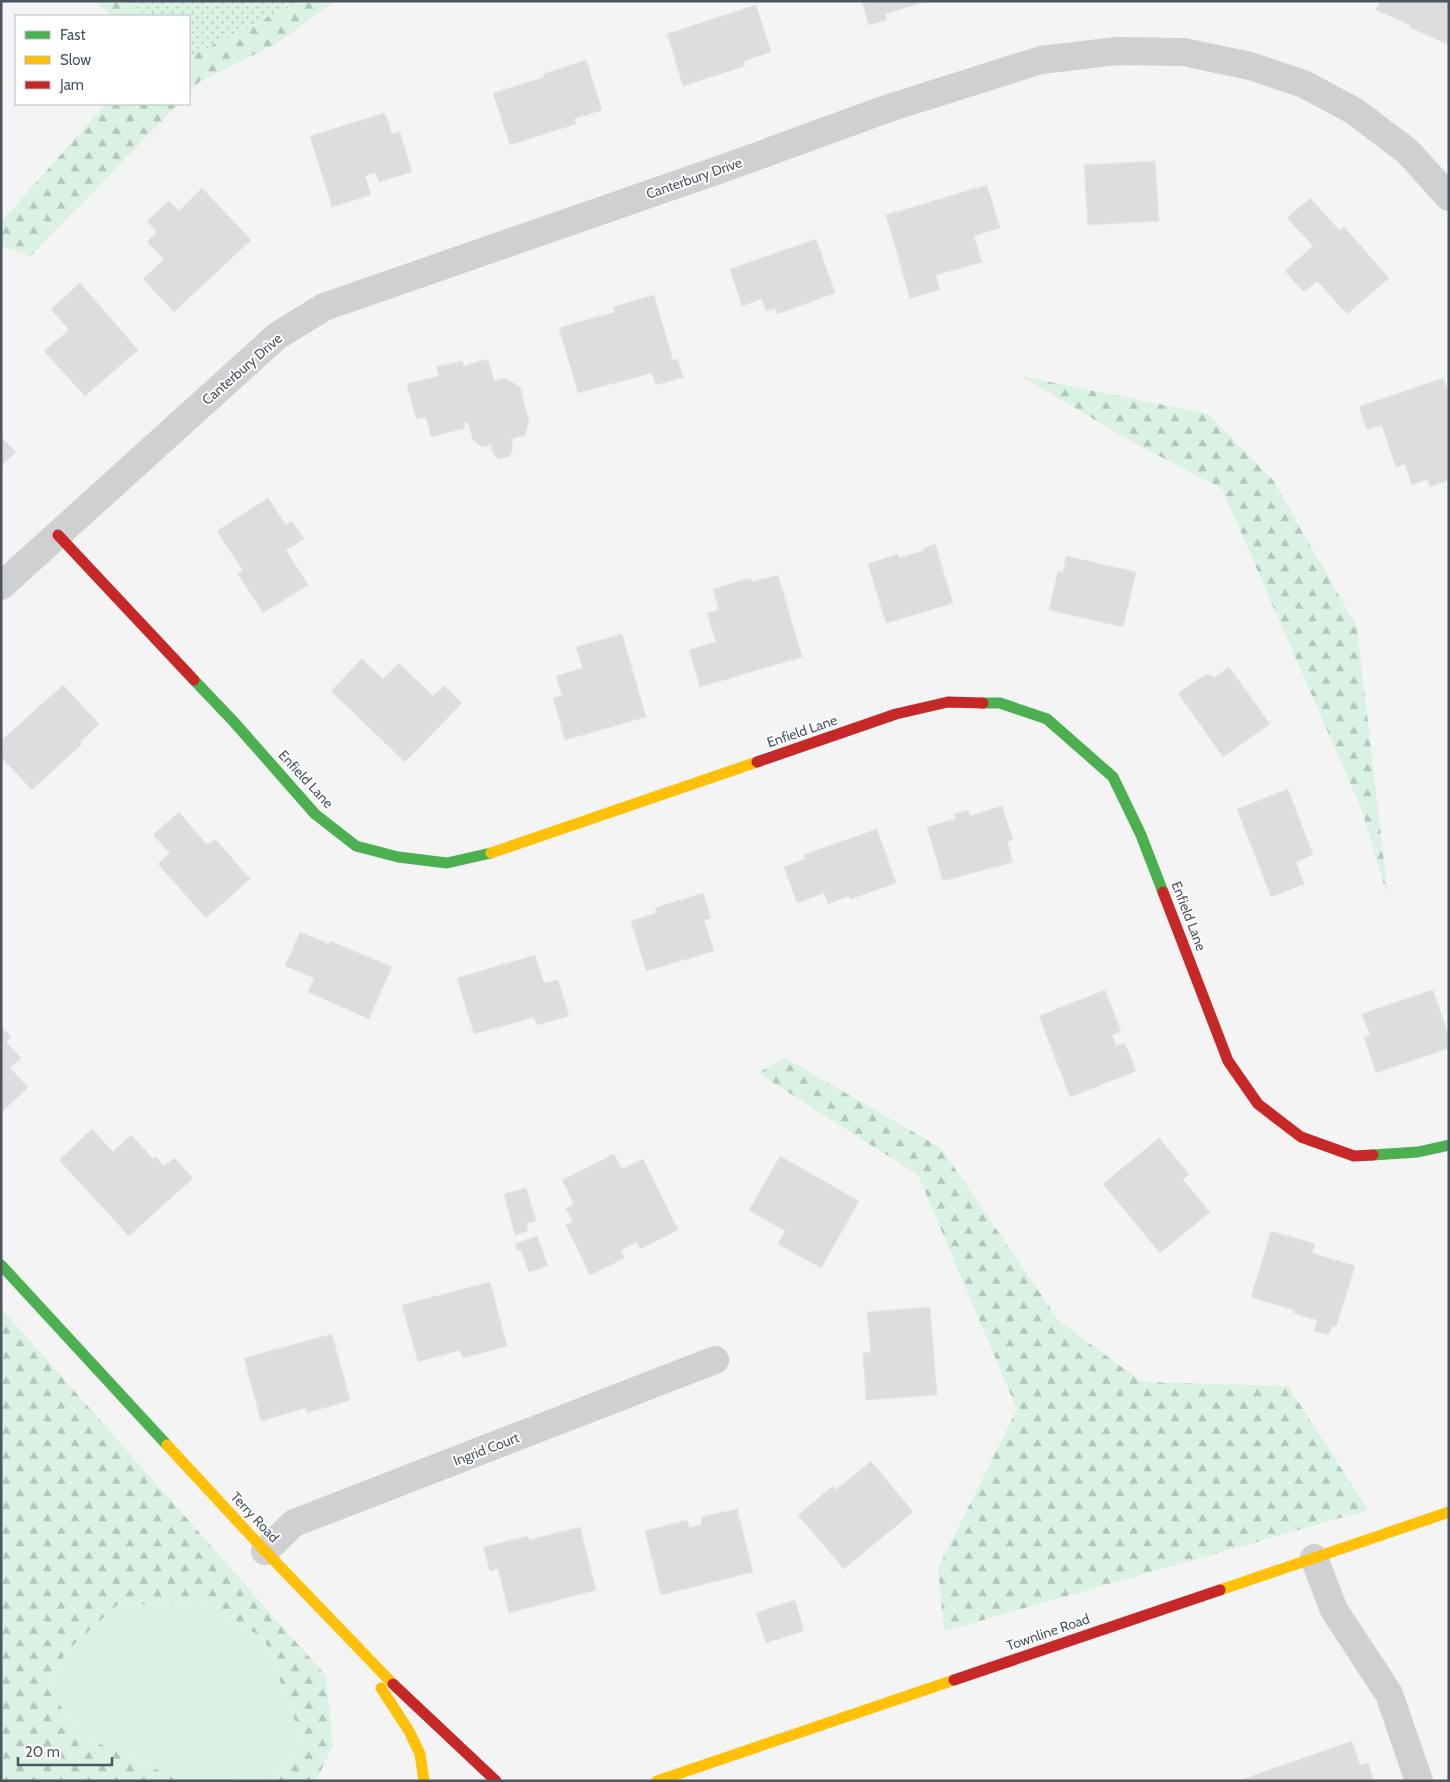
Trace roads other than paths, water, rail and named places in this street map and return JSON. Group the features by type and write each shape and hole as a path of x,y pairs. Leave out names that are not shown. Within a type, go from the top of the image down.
{"street":[{"name":"Canterbury Drive","path":"1,586 277,336 324,306 727,168 889,108 1040,60 1117,51 1184,52 1250,66 1304,84 1354,111 1407,151 1449,197"},
{"name":"Enfield Lane","path":"58,535 234,722 315,814 356,846 398,858 446,863 494,852 896,714 948,702 1000,703 1047,719 1113,777 1141,835 1228,1061 1258,1104 1301,1137 1354,1156 1418,1152 1449,1146"},
{"name":"Terry Road","path":"1,1264 266,1551 400,1691 496,1781"},
{"name":"Ingrid Court","path":"266,1551 294,1523 716,1360"},
{"name":"Townline Road","path":"657,1781 1449,1512"},
{"path":"1314,1558 1334,1610 1389,1694 1419,1781"},
{"path":"336,1624 409,1731 420,1754 424,1781"},
{"path":"740,1764 843,1718"}]}
